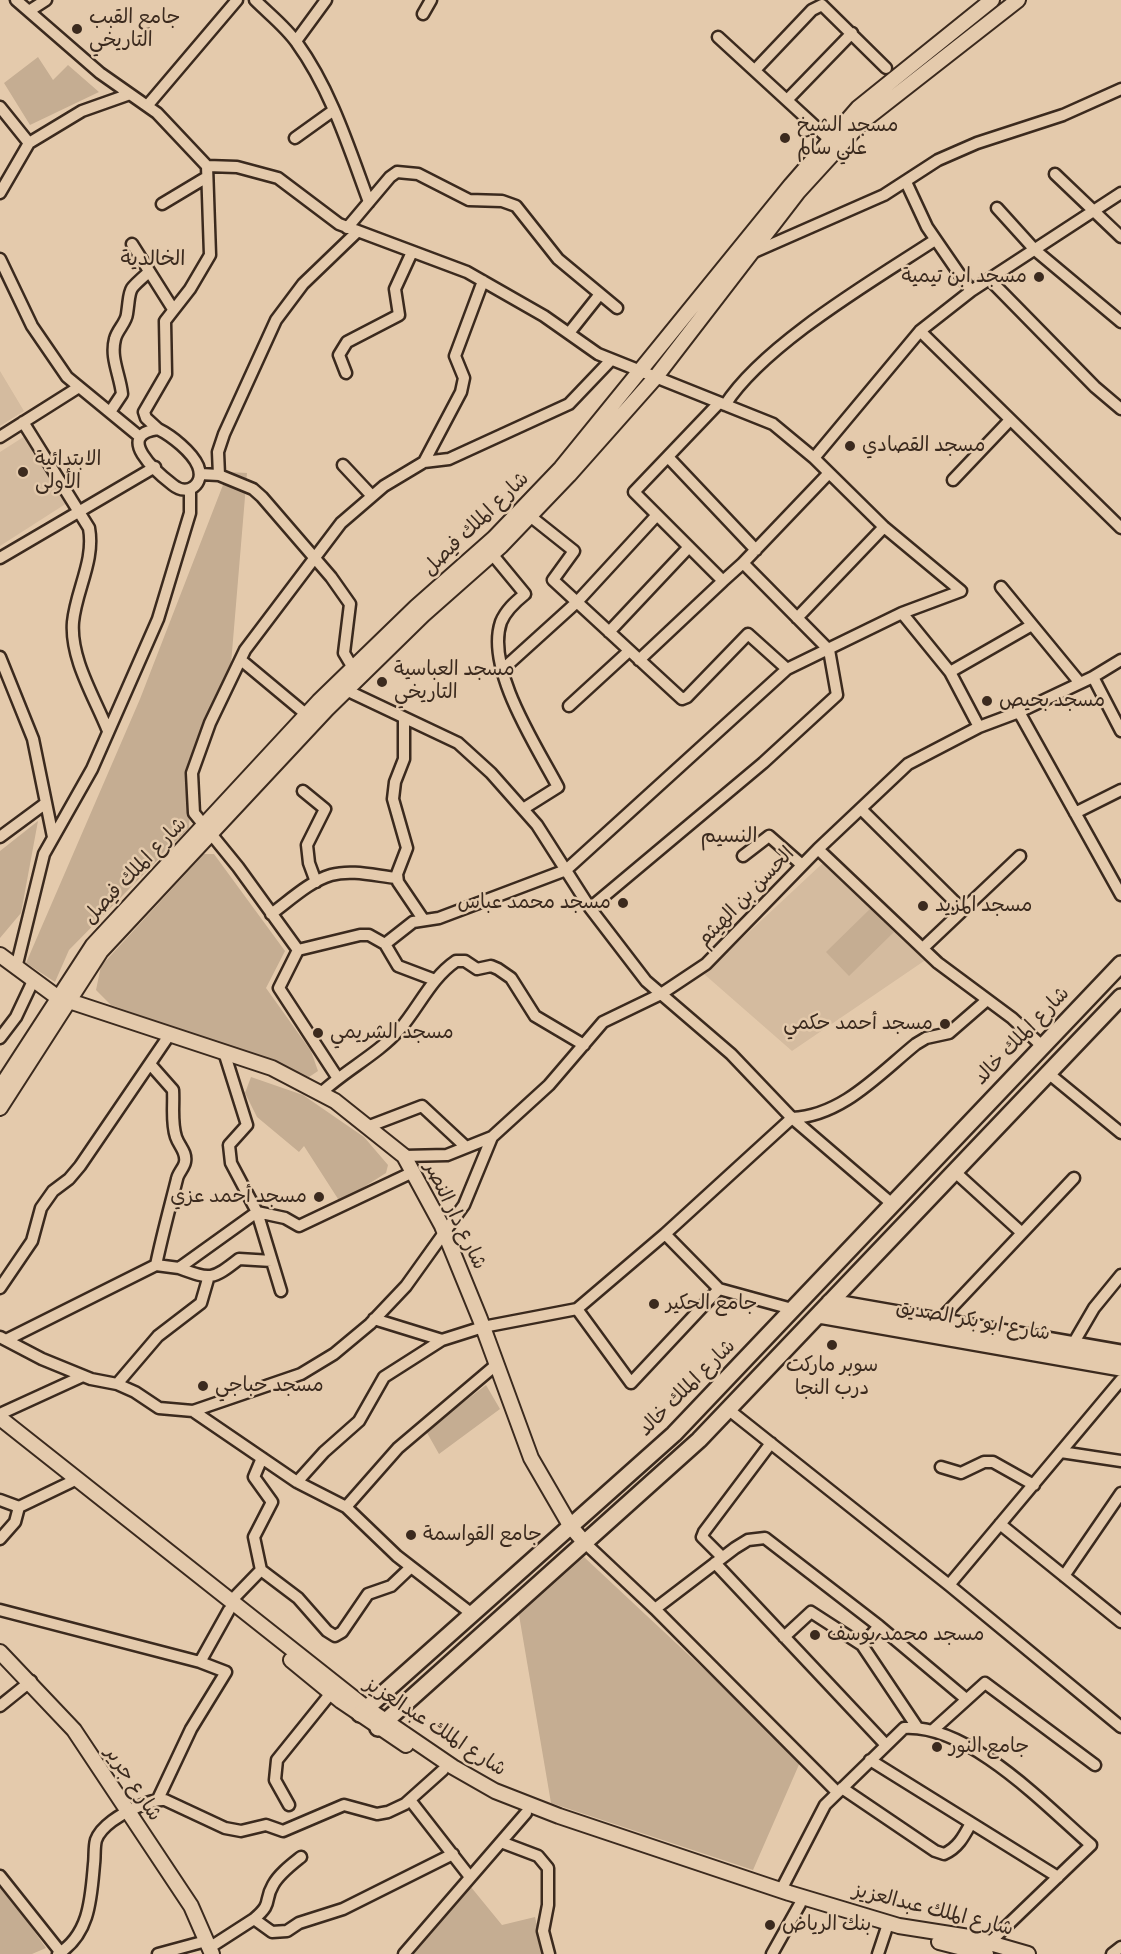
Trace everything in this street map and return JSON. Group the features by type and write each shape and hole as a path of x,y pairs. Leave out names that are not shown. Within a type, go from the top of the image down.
{"main road":[{"name":"شارع الملك خالد","path":"363,1711 674,1434 891,1203 1121,964"},
{"path":"381,1724 699,1440 1121,997"},
{"name":"شارع ابو بكر الصديق","path":"830,1302 1121,1353"},
{"name":"شارع ابو بكر الصديق","path":"819,1315 1121,1368"}],"street":[{"path":"16,0 100,73 147,106 207,172 210,255 190,289 165,321 166,374 144,412 146,418 193,458 200,474 197,484 190,490 183,491 174,486 141,452 137,444 140,437 145,431 158,429"},
{"path":"29,12 46,0"},
{"path":"147,106 237,0"},
{"path":"255,0 296,41 334,110 369,202"},
{"path":"296,41 326,0"},
{"path":"423,14 431,0"},
{"name":"شارع الملك فيصل","path":"0,1088 63,999 93,945 208,831 307,715 353,668 416,607 494,538 561,468 829,138 858,108 992,0"},
{"path":"208,831 346,690 530,516 655,378 798,192 862,122 1018,0"},
{"path":"755,70 817,6 827,8 886,68"},
{"path":"787,100 852,33"},
{"path":"718,37 829,138"},
{"path":"751,254 884,195 938,160 977,143 1063,115 1121,89"},
{"path":"0,193 29,143 82,111 130,94"},
{"path":"0,107 29,143"},
{"path":"295,138 334,110"},
{"path":"162,204 207,172 237,167 278,177 352,230 467,272 544,316 610,360 773,424 814,458 884,527 961,591 902,613 787,669 566,870 439,918 412,922 385,944"},
{"path":"219,475 218,452 224,434 276,320 303,284 352,230 369,202 397,172 429,178 469,200 502,201 516,206 558,259 617,308"},
{"path":"1055,174 1121,237"},
{"path":"906,182 935,240 971,291"},
{"path":"814,458 920,331 971,291 1121,193"},
{"path":"997,208 1035,250 1121,322"},
{"path":"723,581 634,492 770,357 858,291 935,240"},
{"path":"132,244 173,309"},
{"path":"346,373 339,355 347,342 399,315 395,289 411,252"},
{"path":"0,259 32,326 67,377 140,437"},
{"path":"110,412 122,394 113,351 116,334 128,314 127,296 134,285 149,272"},
{"path":"990,279 1095,387 1121,409"},
{"path":"424,462 461,392 464,378 455,356 483,281"},
{"path":"569,333 600,294"},
{"path":"920,331 1121,528"},
{"path":"298,950 194,813 192,773 210,723 241,660 313,558 341,523 372,496 424,462 449,459 569,404 610,360"},
{"path":"0,437 79,387"},
{"path":"953,480 1010,420"},
{"path":"23,422 89,528 92,545 74,620 73,635 88,684 108,731"},
{"path":"668,457 756,550"},
{"path":"343,465 372,496"},
{"path":"0,558 154,467"},
{"path":"639,660 743,563 829,472"},
{"path":"200,474 219,475 253,489 331,577 350,603 345,653 353,668"},
{"path":"16,968 44,854 92,769 158,619 190,513 190,490"},
{"path":"503,669 577,602 657,515"},
{"path":"530,516 574,551 553,580 682,699 748,634 787,669"},
{"path":"797,618 884,527"},
{"path":"609,632 689,547"},
{"path":"492,554 525,594 513,604 501,624 498,640 503,669 518,712 558,787 523,809"},
{"path":"590,908 763,763 837,695 829,650 743,563"},
{"path":"1001,588 1080,684"},
{"path":"902,613 950,672 979,727"},
{"path":"950,672 1032,625"},
{"path":"569,706 629,651"},
{"path":"0,657 3,672 33,739 53,837"},
{"path":"241,660 307,715"},
{"name":"الحسن بن الهيثم","path":"404,1156 447,1155 492,1137 549,1085 603,1022 661,994 706,964 818,849 908,764 979,727 1019,712 1080,684 1121,660"},
{"path":"1093,677 1121,731"},
{"path":"346,690 458,743 491,773 537,825 590,908 646,981 731,1054 792,1118 891,1203"},
{"path":"1019,712 1121,895"},
{"path":"397,878 407,848 393,799 395,782 404,759 404,718"},
{"path":"1075,813 1121,790"},
{"path":"303,791 325,809 307,845 309,863 316,882"},
{"path":"0,837 46,803"},
{"path":"861,809 963,910"},
{"path":"743,856 769,836 802,866"},
{"path":"818,849 923,948 1012,1018 1042,1046"},
{"path":"923,948 1020,856"},
{"path":"272,914 316,882 332,875 354,873 397,878"},
{"path":"397,878 423,919"},
{"path":"337,1077 279,988 298,950 369,934 385,944 398,966 406,971 435,980"},
{"name":"شارع دار النصر","path":"0,955 33,981 63,999 272,1068 335,1101 404,1156 445,1233 497,1364 531,1458 571,1527 585,1543"},
{"path":"320,1094 337,1077 381,1048 400,1029 435,980 456,961 465,961 477,969 491,966 511,978 536,1016 584,1045"},
{"path":"0,1038 16,1017 33,981"},
{"path":"0,1108 63,999"},
{"path":"297,1482 324,1452 359,1421 384,1377 442,1340 483,1328 577,1309 665,1234 792,1118 810,1117 841,1104 916,1044 926,1038 949,1033 987,1000"},
{"path":"0,1288 32,1241 41,1208 53,1191 69,1179 80,1166 170,1034"},
{"path":"224,1052 247,1125 229,1145 231,1163 257,1212 281,1292"},
{"path":"150,1064 173,1090 173,1125 177,1140 185,1153 185,1164 177,1177 156,1265"},
{"path":"1048,1073 1121,1133"},
{"path":"367,1127 422,1106 466,1147"},
{"path":"3,1338 42,1359 83,1376 117,1384 135,1392 159,1408 193,1411 301,1374 334,1354 374,1319 406,1286 464,1205 492,1137"},
{"path":"954,1171 1022,1233"},
{"path":"179,1268 257,1212 285,1218 299,1226 413,1172"},
{"path":"939,1321 1074,1178"},
{"path":"665,1234 718,1289 792,1309"},
{"path":"3,1338 156,1265 179,1268 208,1279 217,1276 239,1259 272,1261"},
{"path":"1073,1344 1094,1308 1121,1275"},
{"path":"117,1384 158,1336 201,1303 208,1279"},
{"path":"577,1309 632,1383 718,1289"},
{"path":"374,1319 442,1340"},
{"path":"346,1507 398,1448 497,1364"},
{"path":"0,1416 83,1376"},
{"path":"949,1585 1121,1380"},
{"path":"729,1410 949,1585 1121,1727"},
{"path":"193,1411 297,1482 346,1507 411,1567 472,1614"},
{"name":"شارع الملك عبدالعزيز","path":"0,1416 230,1605 332,1693 363,1711"},
{"name":"شارع الملك عبدالعزيز","path":"0,1429 230,1605 363,1711 443,1770 490,1798 526,1813 800,1904 952,1950 988,1948"},
{"path":"771,1443 702,1537 718,1560 784,1637 886,1745"},
{"path":"1061,1452 1121,1461"},
{"path":"262,1458 254,1477 272,1502 254,1537 261,1570 298,1598 327,1631 335,1636 342,1632 368,1594 391,1586 411,1567"},
{"path":"941,1467 962,1473 984,1462 993,1462 1034,1485"},
{"path":"0,1500 19,1507 71,1482"},
{"path":"1064,1576 1121,1493"},
{"path":"0,1539 15,1522 19,1507"},
{"path":"1000,1524 1064,1576 1119,1616"},
{"path":"655,1609 718,1560 748,1540 765,1538 879,1626 966,1699"},
{"path":"585,1543 839,1790 935,1851 944,1854 952,1851 961,1841 971,1823"},
{"path":"201,1662 230,1605 261,1570"},
{"path":"0,1610 201,1662 226,1672 191,1729 158,1799"},
{"path":"784,1637 811,1612 862,1645 916,1727"},
{"path":"862,1645 879,1626"},
{"name":"شارع جرير","path":"0,1652 31,1681 74,1730 191,1906 209,1948"},
{"path":"0,1707 31,1681"},
{"path":"933,1730 981,1685 990,1684 1095,1765"},
{"path":"289,1805 274,1780 278,1760 332,1693"},
{"name":"شارع الملك عبدالعزيز","path":"381,1724 453,1767 520,1802 781,1890 899,1926 988,1948 1028,1954"},
{"path":"781,1890 825,1805 839,1790 904,1728 916,1727 933,1730 993,1761 1091,1845 988,1948"},
{"path":"870,1760 1058,1877"},
{"path":"0,1876 60,1954 80,1933 87,1916 92,1894 96,1840 107,1826 128,1811 158,1799 205,1816 225,1828 248,1831 266,1825 283,1831 344,1805 377,1814 388,1812 410,1800 443,1770"},
{"path":"410,1800 471,1877"},
{"path":"404,1954 526,1813"},
{"path":"501,1842 538,1856 548,1868 548,1905 543,1931 549,1954"},
{"path":"254,1919 272,1932 286,1931 299,1923 343,1910 453,1854"},
{"path":"158,1954 209,1948 254,1919 267,1908 271,1887 277,1879 301,1857"},
{"path":"772,1954 800,1904"},
{"path":"878,1954 886,1930"},
{"path":"1112,1954 1121,1947"}],"shaded area":[{"path":"38,57 53,80 68,65 99,92 30,125 4,83"},
{"path":"0,371 24,411 0,426"},
{"path":"25,436 67,503 0,546 0,452"},
{"path":"228,472 247,473 231,664 192,773 189,828 69,950 55,982 26,963 140,699"},
{"path":"38,821 21,913 0,938 0,851"},
{"path":"204,854 214,854 285,951 266,988 311,1051 318,1071 309,1077 111,1005 96,990 101,966"},
{"path":"825,861 927,959 792,1051 704,974"},
{"path":"870,909 894,932 849,976 826,952"},
{"path":"251,1077 303,1095 364,1137 388,1165 386,1173 340,1202 304,1146 299,1152 257,1117 245,1093"},
{"path":"486,1385 500,1409 439,1454 426,1431"},
{"path":"584,1557 801,1760 753,1870 551,1803 519,1615"},
{"path":"466,1881 502,1925 535,1917 544,1954 406,1954"},
{"path":"0,1883 46,1948 32,1954 0,1954"}],"place":[{"name":"جامع القبب التاريخي","path":"77,29"},
{"name":"مسجد الشيخ علي سالم","path":"785,138"},
{"name":"مسجد ابن تيمية","path":"1039,277"},
{"name":"مسجد القصادي","path":"850,446"},
{"name":"الابتدائية الأولى","path":"23,472"},
{"name":"مسجد العباسية التاريخي","path":"382,682"},
{"name":"مسجد بحيص","path":"987,701"},
{"name":"مسجد محمد عباس","path":"623,903"},
{"name":"مسجد المزيد","path":"923,906"},
{"name":"مسجد أحمد حكمي","path":"945,1024"},
{"name":"مسجد الشريمي","path":"318,1033"},
{"name":"مسجد أحمد عزي","path":"319,1197"},
{"name":"جامع الحكير","path":"654,1304"},
{"name":"سوبر ماركت درب النجا","path":"832,1345"},
{"name":"مسجد حباجي","path":"203,1386"},
{"name":"جامع القواسمة","path":"411,1535"},
{"name":"مسجد محمد يوسف","path":"815,1635"},
{"name":"جامع النور","path":"937,1747"},
{"name":"بنك الرياض","path":"770,1925"}],"district":[{"name":"الخالدية","path":"153,259"},
{"name":"النسيم","path":"729,836"}]}
